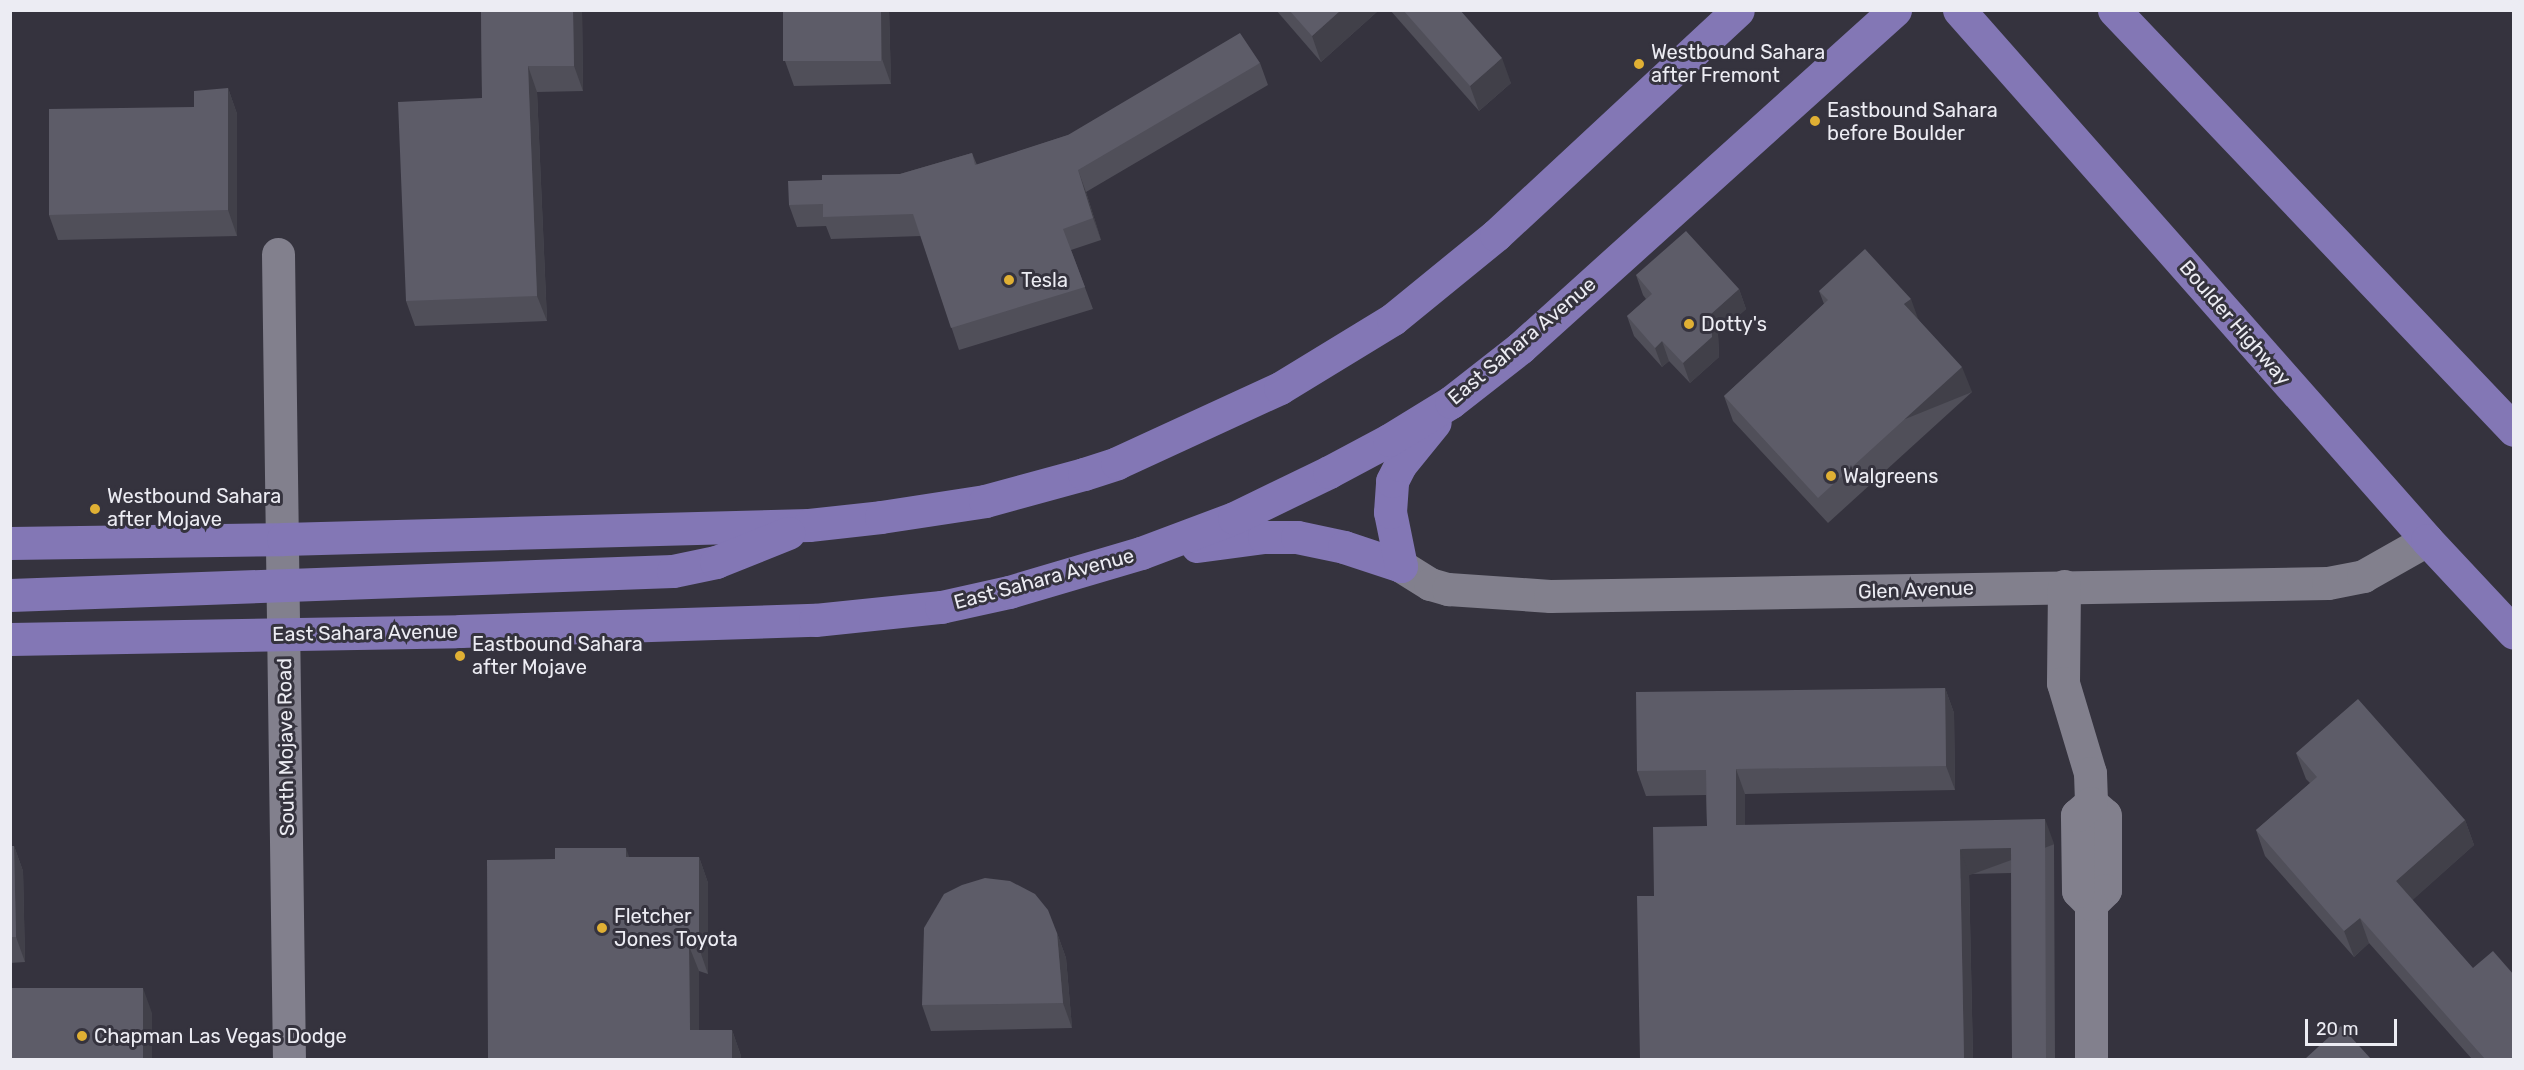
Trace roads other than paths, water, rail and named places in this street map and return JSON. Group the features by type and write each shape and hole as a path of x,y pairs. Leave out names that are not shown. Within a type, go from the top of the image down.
{"main road":[{"path":"10,543 283,539 809,525 881,517 984,501 1084,474 1153,447 1280,388 1393,319 1469,258 1738,10"},
{"name":"East Sahara Avenue","path":"10,639 766,622 867,615 941,607 1009,592 1141,553 1234,518 1329,472 1389,440 1451,402 1520,348 1895,10"},
{"name":"Boulder Highway","path":"1959,10 2427,540 2514,633"},
{"path":"2114,10 2514,430"},
{"path":"1141,553 1279,536 1326,543 1401,566 1390,512 1392,481 1417,443 1451,402"},
{"path":"10,595 673,571 716,562 809,525"}],"street":[{"name":"South Mojave Road","path":"278,254 285,634 289,1059"},
{"name":"Glen Avenue","path":"1401,566 1430,584 1448,589 1550,596 2328,583 2363,576 2427,540"},
{"path":"2064,586 2063,683 2090,773 2091,803 2077,815 2078,891 2091,904 2091,1059"}],"place":[{"name":"Westbound Sahara after Fremont","path":"1639,64"},
{"name":"Eastbound Sahara before Boulder","path":"1815,121"},
{"name":"Tesla","path":"1009,280"},
{"name":"Dotty's","path":"1689,324"},
{"name":"Walgreens","path":"1831,476"},
{"name":"Westbound Sahara after Mojave","path":"95,509"},
{"name":"Eastbound Sahara after Mojave","path":"460,656"},
{"name":"Fletcher Jones Toyota","path":"602,928"},
{"name":"Chapman Las Vegas Dodge","path":"82,1036"}]}
